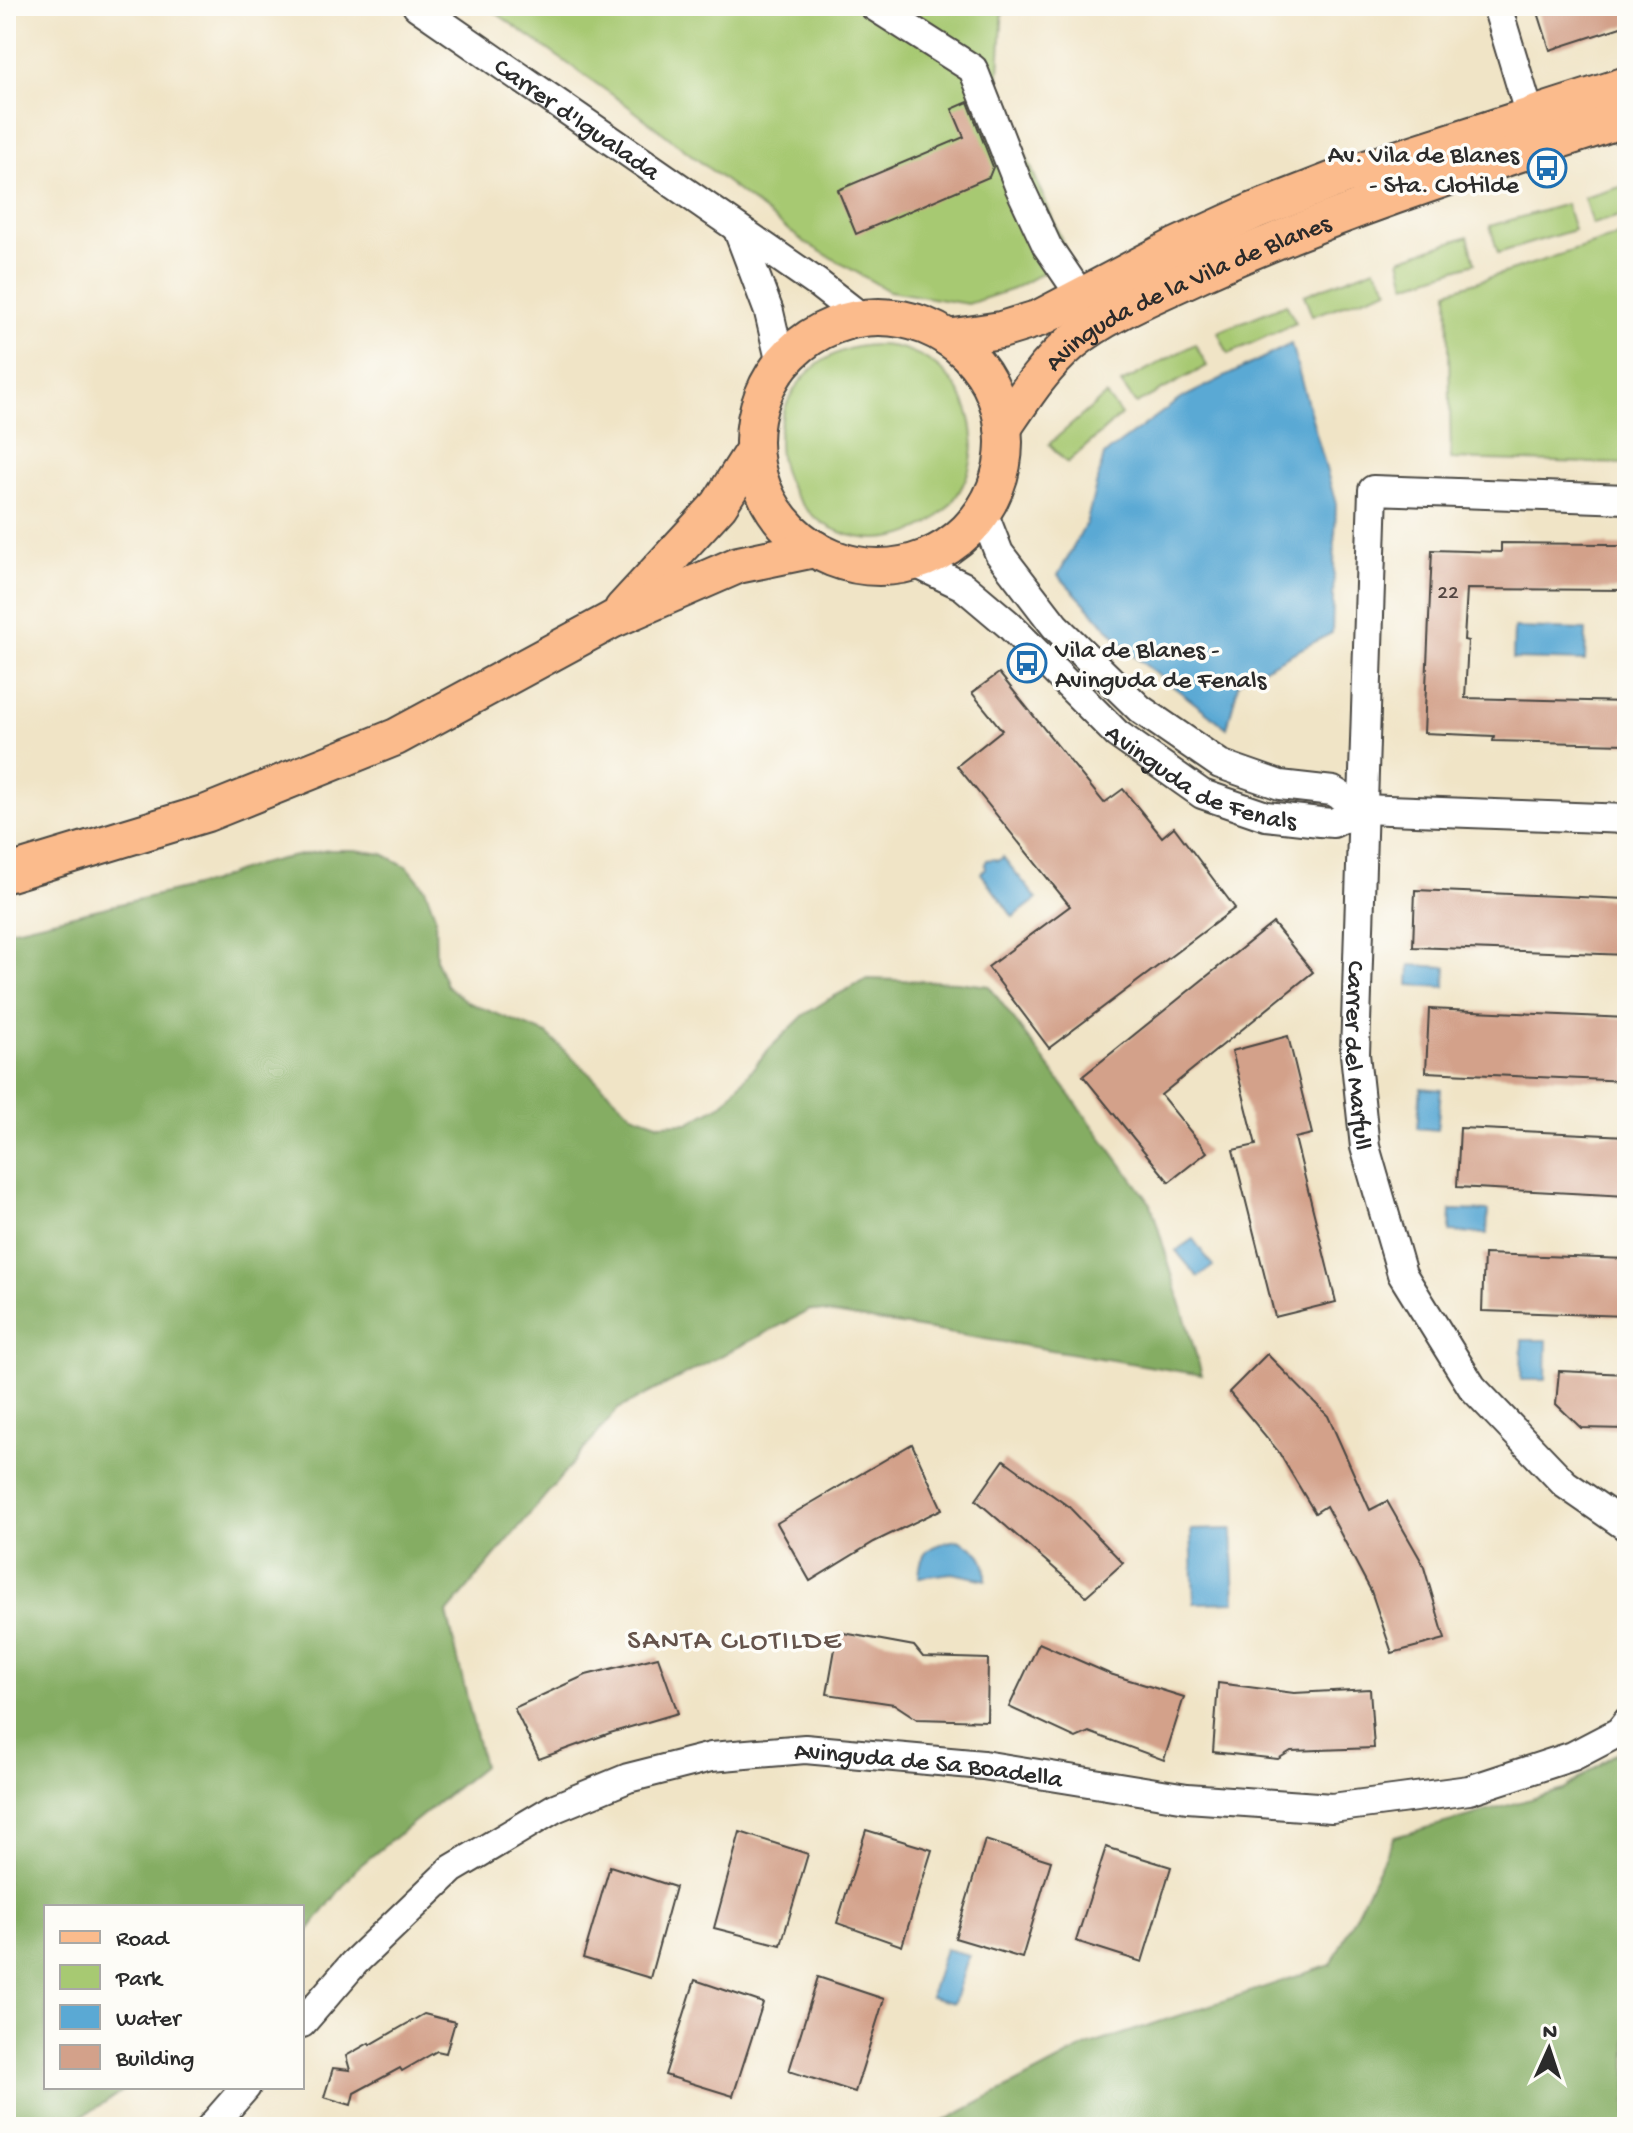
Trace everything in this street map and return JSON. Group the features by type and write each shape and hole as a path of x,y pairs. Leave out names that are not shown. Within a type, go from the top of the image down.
{"main road":[{"path":"948,338 1001,330 1040,318 1175,247 1344,176 1627,85"},
{"name":"Avinguda de la Vila de Blanes","path":"1003,428 1034,382 1060,353 1098,325 1143,300 1267,244 1341,215 1627,118"},
{"path":"862,318 912,321 948,338 967,353 989,382 1003,428 999,477 983,512 952,543 934,554 895,566 868,566 840,560 815,549 795,535 772,507 761,485 754,450 754,429 761,400 781,364 812,336 831,326 862,318"},
{"path":"612,620 719,505 754,450"},
{"path":"6,874 207,813 396,737 612,620 738,565 815,549"}],"street":[{"name":"Carrer d'Igualada","path":"417,6 817,283 862,318"},
{"path":"874,6 973,69 1019,186 1047,246 1081,296"},
{"path":"1497,6 1530,116"},
{"path":"738,230 769,312 781,364"},
{"name":"Carrer del Marfull","path":"1627,499 1373,490 1355,1054 1365,1147 1402,1274 1472,1387 1565,1484 1627,1527"},
{"name":"Avinguda de Fenals","path":"983,512 999,553 1055,626 1140,709 1220,764 1280,785 1333,791 1362,809"},
{"name":"Avinguda de Fenals","path":"913,562 963,586 1008,624 1117,734 1202,794 1266,816 1333,823 1362,809 1627,819"},
{"name":"Avinguda de Sa Boadella","path":"304,2021 354,1963 452,1869 555,1808 628,1778 711,1757 805,1749 983,1765 1187,1798 1332,1808 1469,1790 1573,1756 1619,1732 1627,1722"},
{"path":"211,2127 244,2089"}],"green space":[{"path":"486,6 1003,6 998,89 1069,258 1013,289 968,304 889,291 804,242 624,103"},
{"path":"1627,185 1627,214 1592,224 1584,198"},
{"path":"1566,204 1574,230 1498,253 1490,226"},
{"path":"1627,233 1627,464 1451,459 1448,291"},
{"path":"1468,236 1475,263 1406,285 1400,259"},
{"path":"1375,268 1389,289 1312,316 1304,295"},
{"path":"1286,304 1296,323 1228,354 1218,332"},
{"path":"1195,344 1207,366 1136,404 1121,383"},
{"path":"876,345 913,353 930,361 944,374 957,388 965,405 973,442 965,479 957,496 944,510 930,523 913,531 876,539 839,531 822,523 808,510 795,496 787,479 779,442 787,405 795,388 808,374 822,361 839,353"},
{"path":"1106,395 1121,415 1067,463 1049,444"},
{"path":"328,850 355,850 383,854 408,867 425,888 435,915 436,961 446,985 467,1002 547,1034 632,1114 660,1124 688,1123 724,1103 769,1049 804,1015 867,979 989,986 1151,1204 1202,1375 810,1310 618,1409 447,1613 483,1766 357,1868 304,1936 304,1905 44,1905 44,2089 126,2089 58,2127 6,2127 6,931 212,882 268,862"},
{"path":"1627,1745 1627,2127 933,2127 1087,2046 1331,1965 1394,1837 1563,1790"}],"water":[{"path":"1291,344 1336,504 1332,633 1239,681 1227,728 1135,657 1058,575 1086,524 1104,455 1180,399"},
{"path":"1514,628 1586,630 1585,661 1513,659"},
{"path":"1003,857 1037,899 1013,917 981,873 986,868 987,860 998,861"},
{"path":"1410,965 1446,967 1445,987 1409,985"},
{"path":"1421,1088 1441,1090 1437,1130 1417,1128"},
{"path":"1451,1210 1488,1211 1487,1234 1450,1232"},
{"path":"1193,1239 1213,1266 1198,1277 1176,1251"},
{"path":"1522,1340 1547,1340 1546,1380 1521,1380"},
{"path":"1232,1529 1235,1602 1194,1603 1191,1530"},
{"path":"958,1540 980,1554 985,1564 986,1580 952,1573 919,1577 922,1560 929,1550"},
{"path":"945,1949 969,1955 954,2003 930,1997"}],"building":[{"path":"1536,6 1627,6 1627,25 1550,50"},
{"path":"968,102 993,167 989,177 856,234 838,190 964,137 952,109"},
{"path":"1501,543 1627,546 1627,590 1467,589 1465,698 1627,702 1627,744 1493,741 1494,736 1424,733 1432,550 1501,552"},
{"path":"999,673 1104,803 1123,789 1162,837 1174,827 1235,908 1049,1048 988,967 1070,906 957,766 1002,730 972,693"},
{"path":"1415,890 1627,899 1627,955 1413,947"},
{"path":"1273,923 1313,972 1161,1095 1207,1152 1169,1182 1083,1076"},
{"path":"1429,1009 1627,1018 1627,1081 1426,1072"},
{"path":"1288,1036 1312,1134 1295,1138 1336,1302 1275,1317 1233,1150 1256,1145 1232,1051"},
{"path":"1460,1128 1627,1136 1627,1196 1457,1187"},
{"path":"1484,1254 1627,1259 1627,1316 1482,1311"},
{"path":"1267,1354 1328,1416 1370,1510 1387,1501 1423,1564 1445,1639 1392,1653 1371,1591 1326,1506 1315,1513 1278,1451 1229,1392"},
{"path":"1559,1371 1627,1374 1627,1429 1581,1428 1556,1404"},
{"path":"912,1444 942,1509 874,1542 810,1581 777,1523"},
{"path":"1004,1460 1069,1507 1123,1563 1086,1596 976,1500"},
{"path":"838,1632 914,1646 923,1657 988,1659 987,1721 917,1719 894,1704 827,1694"},
{"path":"1039,1643 1110,1674 1184,1697 1164,1760 1089,1732 1076,1738 1009,1707"},
{"path":"658,1657 678,1713 539,1759 514,1708 586,1675"},
{"path":"1218,1683 1294,1693 1370,1689 1374,1748 1291,1751 1278,1759 1213,1752"},
{"path":"866,1830 932,1850 902,1946 837,1923"},
{"path":"740,1832 808,1854 781,1945 714,1928"},
{"path":"985,1840 1051,1861 1022,1958 955,1938"},
{"path":"1106,1847 1171,1867 1142,1962 1076,1941"},
{"path":"610,1866 675,1887 650,1978 583,1958"},
{"path":"818,1977 884,1999 855,2092 789,2071"},
{"path":"695,1980 763,2003 733,2096 665,2075"},
{"path":"424,2014 455,2022 446,2053 437,2051 354,2093 351,2105 324,2097 333,2068 350,2070 346,2056"}],"place":[{"name":"Av. Vila de Blanes - Sta. Clotilde","path":"1547,168"},
{"name":"Vila de Blanes - Avinguda de Fenals","path":"1027,663"}],"district":[{"name":"SANTA CLOTILDE","path":"735,1638"}]}
